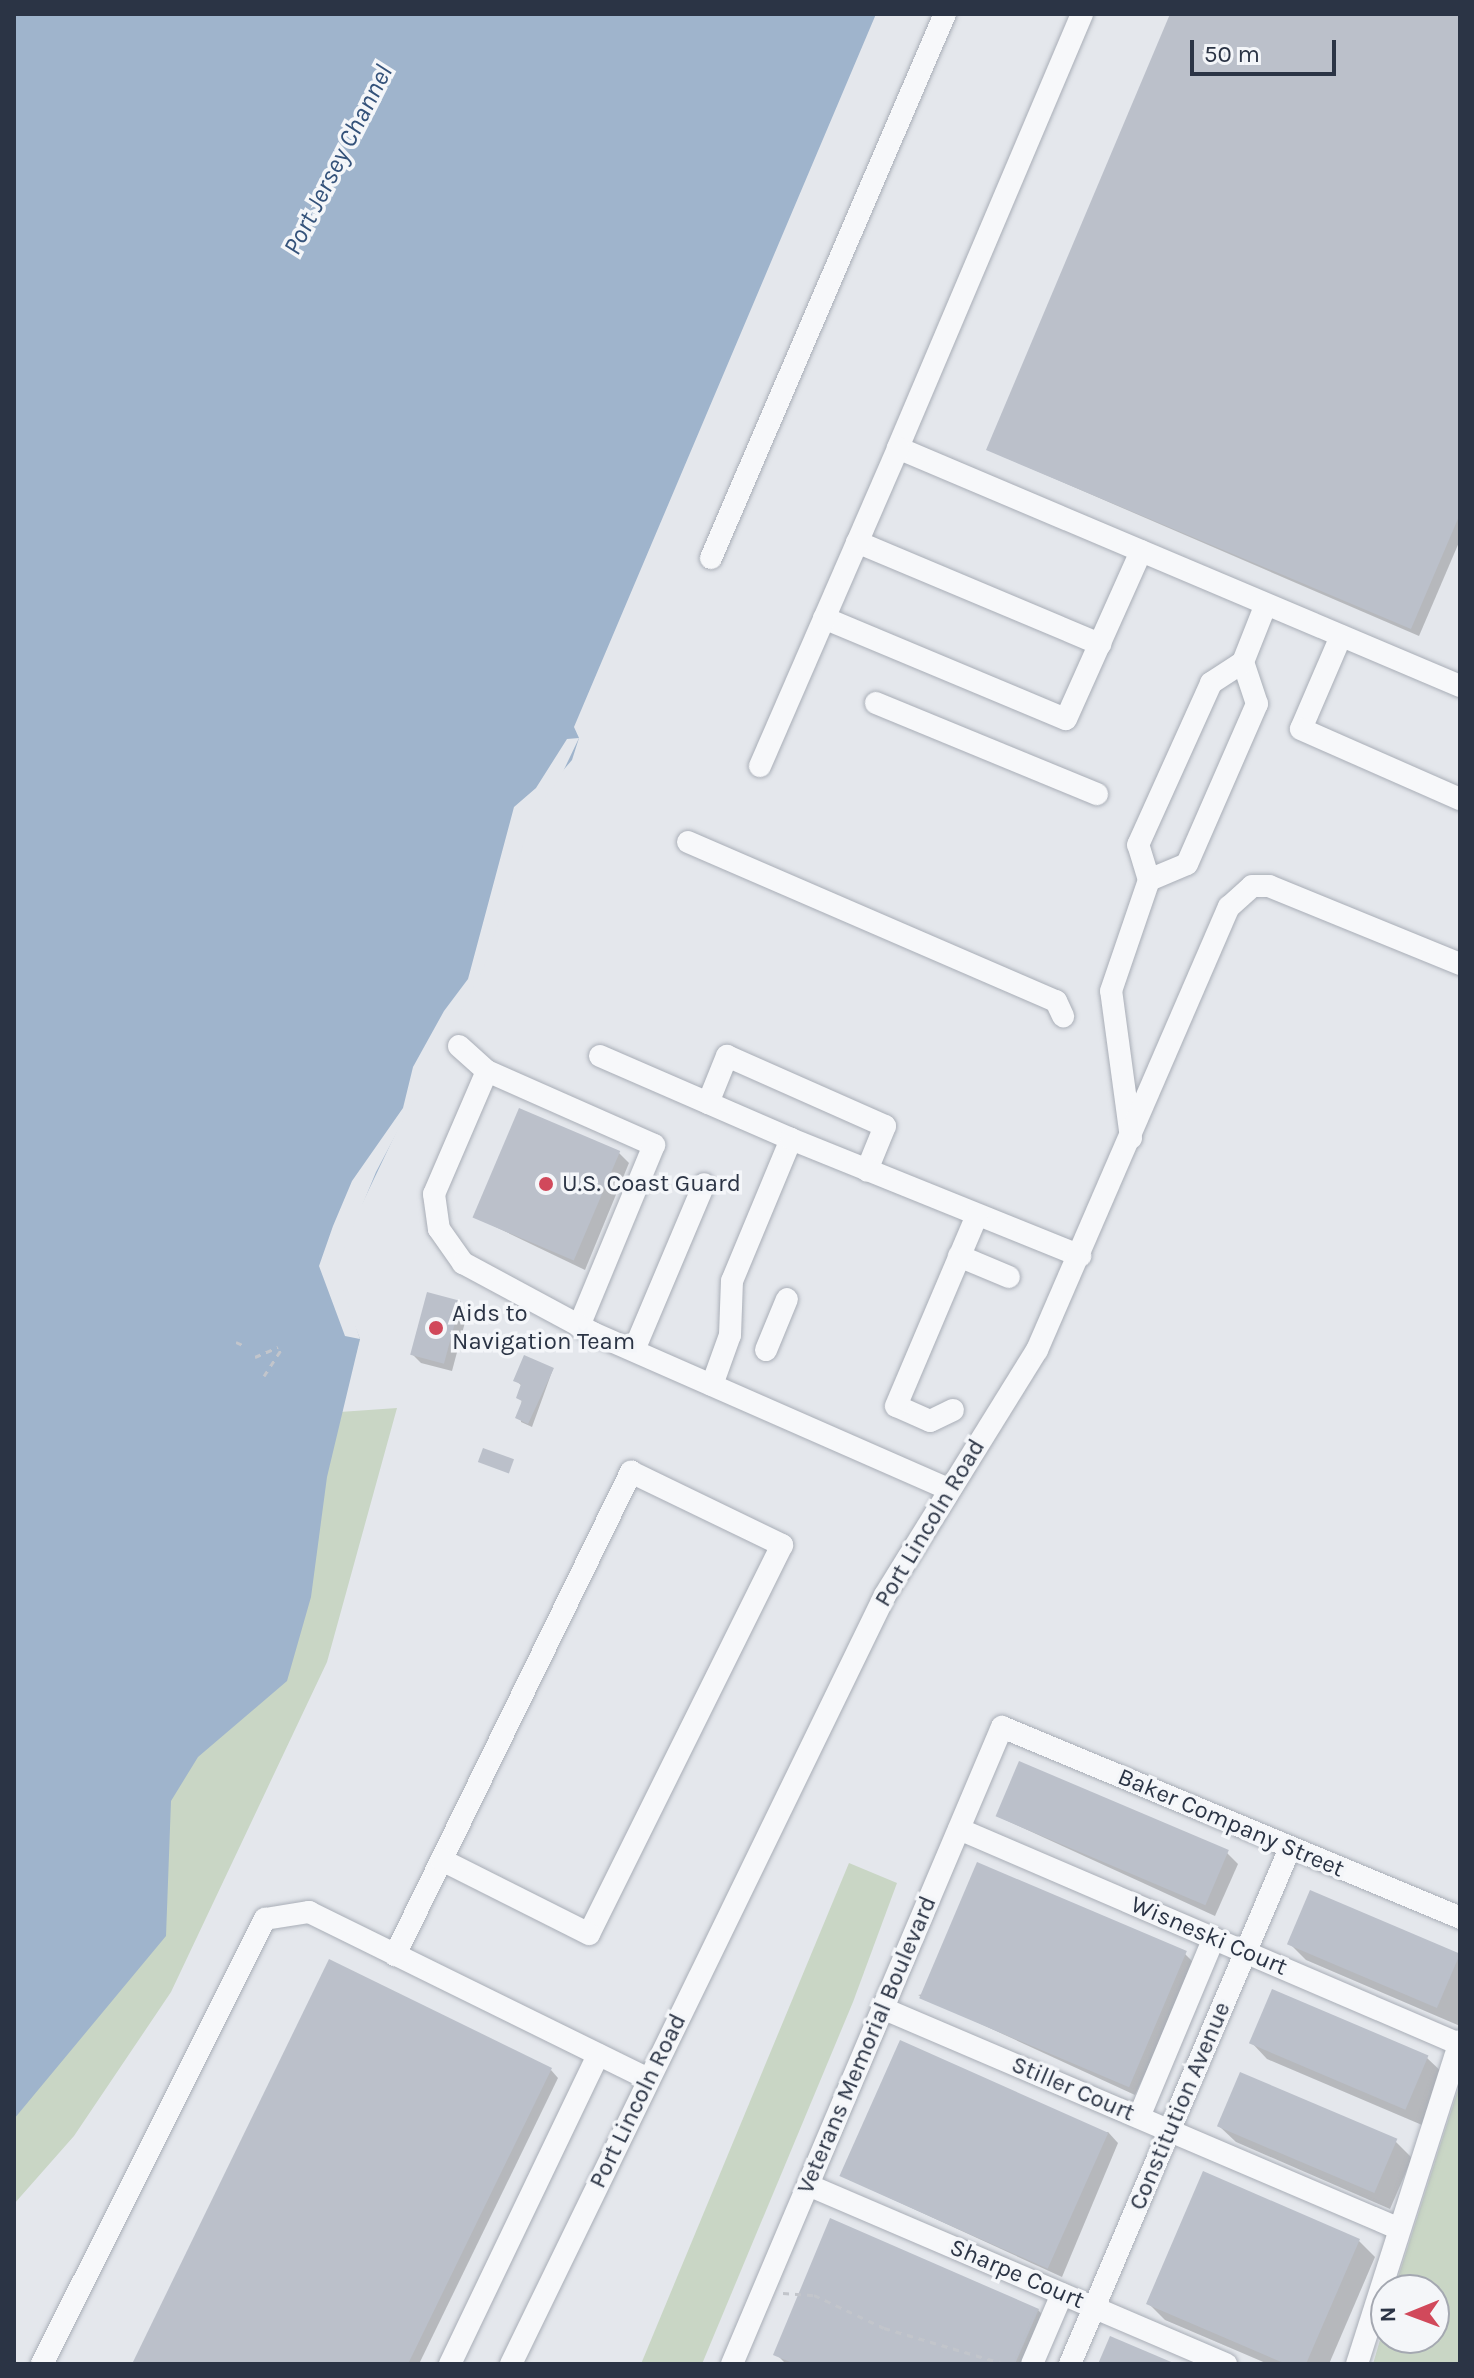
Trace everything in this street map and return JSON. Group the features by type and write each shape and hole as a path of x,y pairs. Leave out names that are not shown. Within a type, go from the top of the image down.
{"street":[{"path":"711,558 945,14"},
{"path":"760,766 1082,14"},
{"path":"898,448 1460,686"},
{"path":"857,542 1100,644"},
{"path":"824,618 1066,719 1141,551"},
{"path":"1132,1140 1111,991 1149,880 1138,845 1211,683 1243,662 1266,604"},
{"path":"1341,636 1301,729 1460,799"},
{"path":"1149,880 1187,864 1257,704 1243,662"},
{"path":"876,703 1097,794"},
{"path":"688,842 1056,1001 1063,1016"},
{"name":"Port Lincoln Road","path":"511,2364 885,1595 1037,1350 1132,1140 1229,907 1252,886 1284,891 1460,964"},
{"path":"459,1046 487,1071 654,1145 586,1329"},
{"path":"600,1056 791,1139 1080,1256"},
{"path":"708,1103 727,1056 885,1126 867,1170"},
{"path":"487,1071 434,1194 439,1229 463,1263 586,1329 948,1489"},
{"path":"712,1385 730,1335 732,1281 791,1139"},
{"path":"634,1350 704,1184"},
{"path":"953,1410 930,1421 896,1406 977,1215"},
{"path":"959,1256 1009,1277"},
{"path":"766,1350 787,1299"},
{"path":"395,1955 631,1472 782,1545 589,1934 442,1860"},
{"name":"Veterans Memorial Boulevard","path":"733,2364 1002,1727"},
{"name":"Baker Company Street","path":"1002,1727 1460,1918"},
{"name":"Wisneski Court","path":"959,1829 1460,2042"},
{"name":"Constitution Avenue","path":"1070,2364 1290,1848"},
{"path":"42,2364 265,1919 309,1912 649,2079"},
{"path":"1139,2117 1214,1938"},
{"name":"Stiller Court","path":"882,2008 1395,2227"},
{"path":"1357,2364 1395,2227 1460,2042"},
{"path":"450,2364 598,2055"},
{"name":"Sharpe Court","path":"808,2185 1226,2364"},
{"path":"1032,2364 1062,2294"}],"path":[{"path":"236,1342 245,1346"},
{"path":"255,1357 280,1348 264,1376"},
{"path":"764,2287 814,2295 884,2328 1005,2364"}],"green space":[{"path":"319,1266 360,1339 340,1412 397,1408 327,1662 171,1992 74,2136 14,2204 14,2021"},
{"path":"849,1863 897,1883 853,2002 702,2364 641,2364"},
{"path":"1460,2083 1460,2364 1373,2364 1376,2354 1450,2354 1450,2274 1399,2274"}],"water":[{"name":"Port Jersey Channel","path":"14,14 876,14 574,727 579,738 572,760 530,809 496,923 332,1267 360,1339 327,1477 311,1597 287,1681 198,1757 171,1801 166,1936 14,2119"}],"pier":[{"path":"579,738 559,780 534,811 484,967 376,1172 336,1268 360,1339 345,1336 319,1266 333,1226 352,1181 403,1108 413,1067 444,1011 468,979 514,807 536,788 567,739"}],"building":[{"path":"1170,14 1460,14 1460,514 1411,629 986,450"},
{"name":"U.S. Coast Guard","path":"519,1108 620,1151 574,1261 473,1218"},
{"name":"Aids to Navigation Team","path":"427,1292 461,1301 444,1364 410,1355"},
{"path":"524,1355 554,1368 528,1424 515,1418 522,1401 516,1398 521,1384 513,1381"},
{"path":"483,1448 514,1459 509,1473 478,1462"},
{"path":"1019,1761 1229,1850 1205,1905 996,1816"},
{"path":"977,1862 1187,1951 1129,2087 919,1998"},
{"path":"1310,1890 1460,1954 1437,2008 1287,1944"},
{"path":"329,1959 552,2068 408,2364 132,2364"},
{"path":"1272,1989 1428,2055 1405,2110 1249,2043"},
{"path":"900,2040 1108,2133 1048,2269 839,2176"},
{"path":"1240,2072 1397,2139 1374,2193 1217,2126"},
{"path":"1203,2171 1360,2239 1306,2364 1286,2364 1146,2304"},
{"path":"830,2218 1039,2309 1015,2364 795,2364 773,2355"},
{"path":"1110,2336 1176,2364 1098,2364"}],"place":[{"name":"U.S. Coast Guard","path":"546,1184"},
{"name":"Aids to Navigation Team","path":"436,1328"}]}
